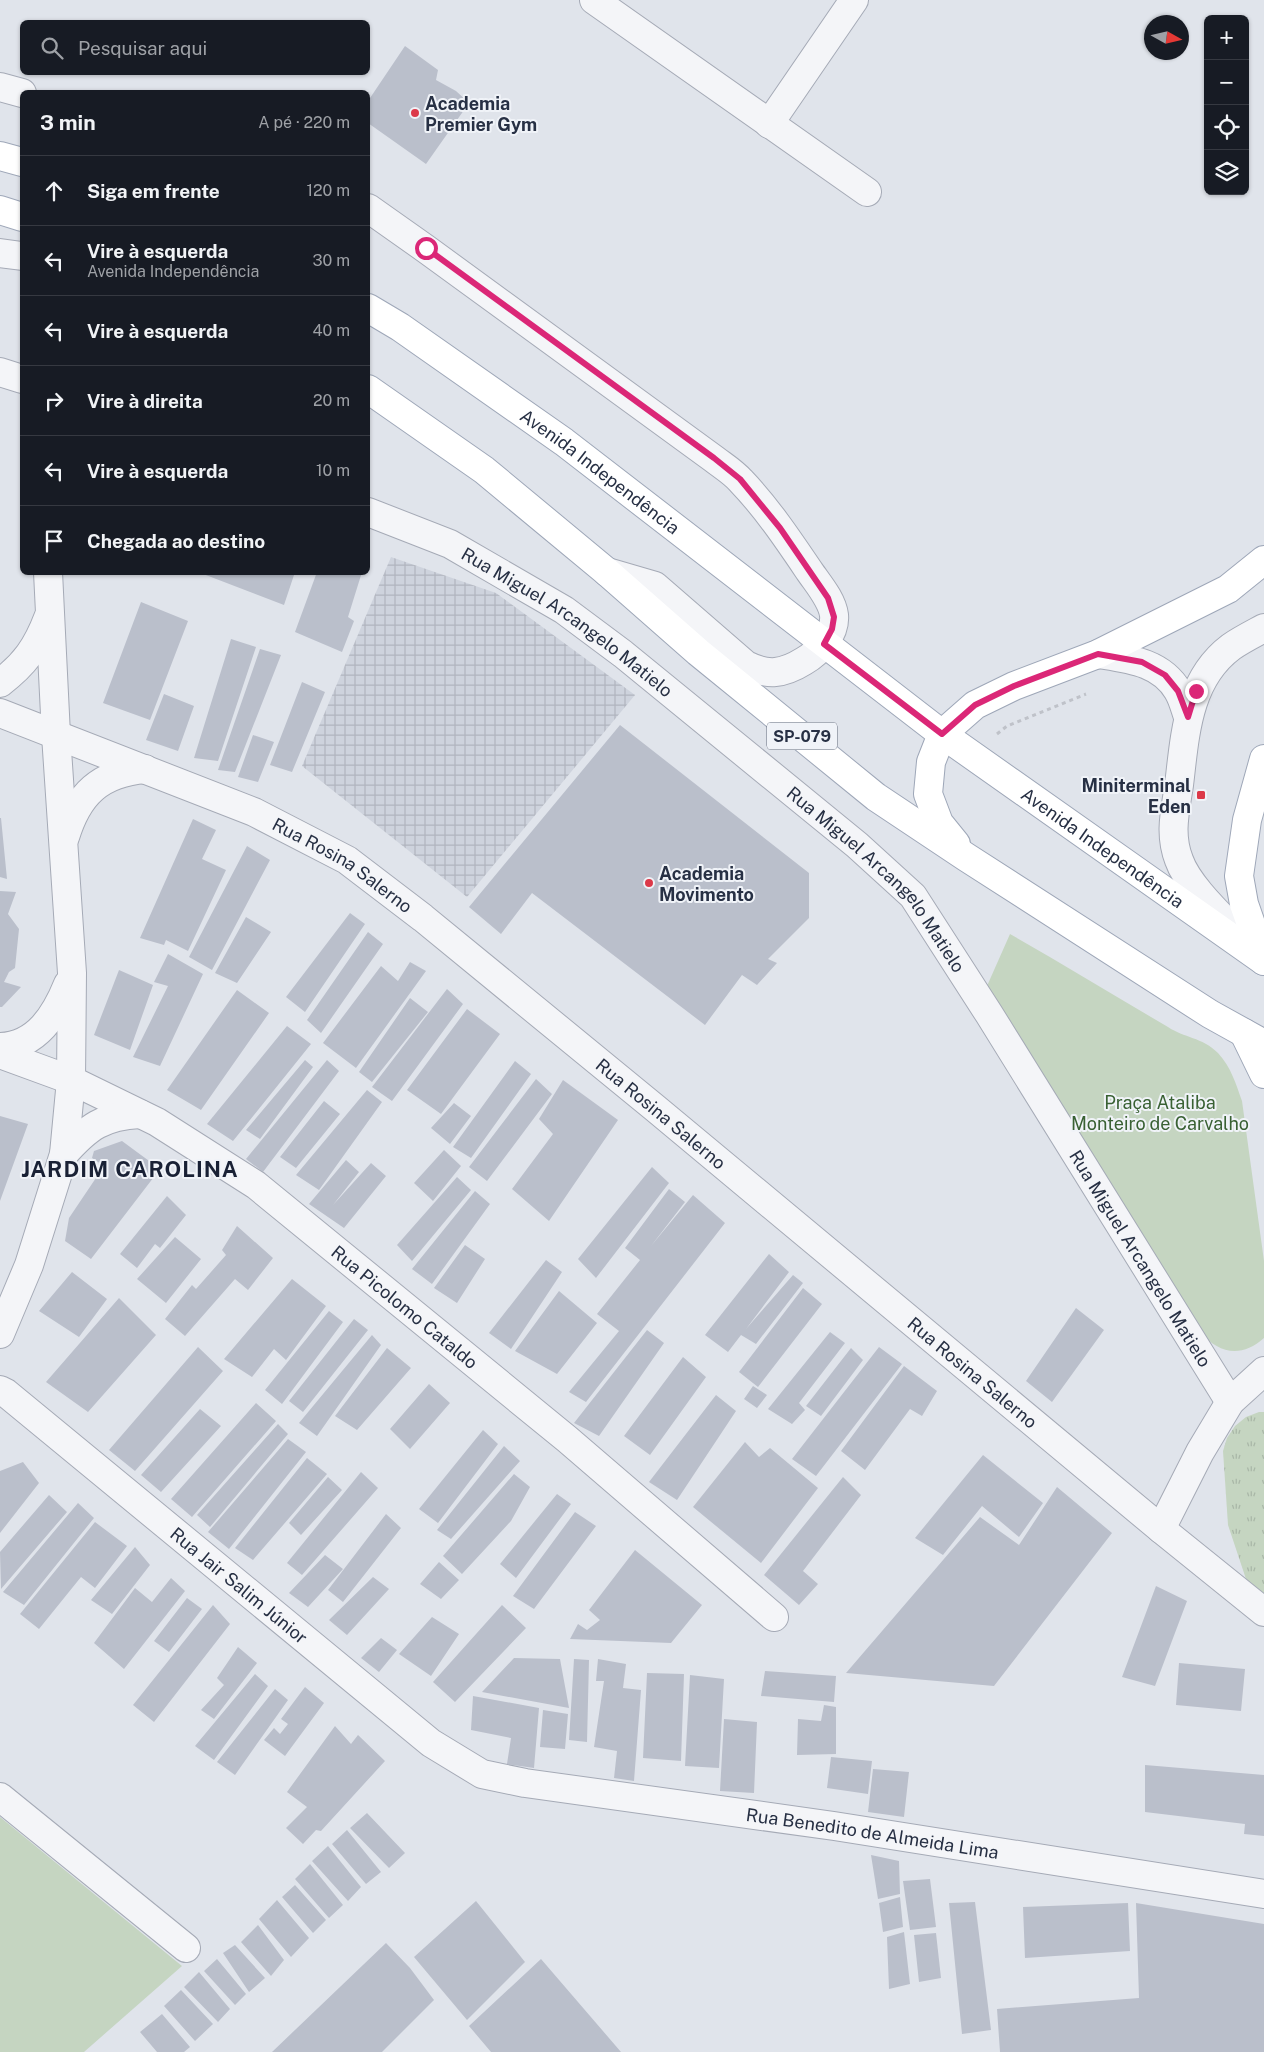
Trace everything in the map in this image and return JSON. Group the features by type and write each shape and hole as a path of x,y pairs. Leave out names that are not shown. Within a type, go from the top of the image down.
{"main road":[{"path":"0,156 20,161"},
{"path":"0,210 20,215"},
{"name":"Avenida Independência","path":"370,309 400,327 564,442 942,734 1264,961"},
{"name":"SP-079","path":"370,390 484,470 698,652 876,797 1210,1014 1254,1039"},
{"path":"942,734 975,705 1014,686 1098,654 1228,589 1264,560"},
{"name":"SP-079","path":"942,734 931,762 928,794 939,823 966,857"},
{"path":"1264,759 1247,820 1239,876 1244,904 1264,961"},
{"path":"1254,1039 1264,1074"}],"street":[{"path":"594,0 867,192"},
{"path":"769,124 854,0"},
{"path":"0,87 20,92"},
{"path":"370,209 426,248 714,458 740,479 780,528 828,598 834,617 832,629 824,644 810,657 793,668 773,672 760,672 746,665 655,586 606,572"},
{"path":"0,253 20,256"},
{"path":"0,372 20,378"},
{"name":"Rua Miguel Arcangelo Matielo","path":"370,513 450,544 564,610 623,654 846,836 913,896 989,1014 1230,1402"},
{"path":"0,1334 29,1265 64,1154 71,1080 72,973 56,735 48,575"},
{"path":"0,683 29,657 40,639 50,611"},
{"path":"1264,628 1231,647 1213,666 1196,691 1188,717 1173,822 1173,842 1177,856 1201,895 1264,961"},
{"path":"1098,654 1142,662 1165,675 1178,691 1188,717"},
{"name":"Rua Rosina Salerno","path":"0,713 254,812 347,860 423,918 655,1108 1161,1530 1264,1612"},
{"path":"63,844 72,816 86,794 108,777 125,771 147,769"},
{"path":"0,1047 16,1044 36,1035 51,1019 62,1000 72,973"},
{"name":"Rua Picolomo Cataldo","path":"0,1054 71,1080 157,1122 256,1185 567,1439 774,1617"},
{"path":"64,1154 81,1136 107,1119 120,1115 140,1114"},
{"path":"1161,1530 1200,1452 1230,1402 1264,1371"},
{"name":"Rua Jair Salim Júnior","path":"0,1390 431,1743 482,1774"},
{"name":"Rua Benedito de Almeida Lima","path":"482,1774 525,1783 834,1826 1264,1894"},
{"path":"0,1797 186,1948"}],"path":[{"path":"971,755 1007,726 1094,691"}],"shaded area":[{"path":"391,557 496,593 635,695 467,897 302,766"}],"green space":[{"name":"Praça Ataliba Monteiro de Carvalho","path":"1010,934 1174,1031 1206,1044 1218,1053 1226,1064 1233,1076 1242,1101 1264,1261 1264,1338 1256,1344 1247,1349 1231,1351 1215,1345 1201,1332 987,986"},
{"path":"1264,1412 1264,1598 1248,1585 1228,1525 1223,1451 1227,1438 1235,1426 1246,1417"},
{"path":"0,1817 182,1966 84,2052 0,2052"}],"building":[{"name":"Academia Premier Gym","path":"405,46 438,70 436,80 456,91 469,103 426,164 370,124 370,98"},
{"path":"206,575 294,575 284,605"},
{"path":"316,575 361,575 348,617 354,621 342,652 295,632"},
{"path":"141,602 188,621 150,720 103,703"},
{"path":"231,639 256,647 218,761 194,758"},
{"path":"260,649 281,655 235,772 218,770"},
{"path":"302,682 325,692 292,772 270,765"},
{"path":"164,694 194,706 178,751 146,740"},
{"name":"Academia Movimento","path":"620,725 809,873 809,918 768,959 777,963 757,985 742,975 705,1025 532,893 501,934 469,907"},
{"path":"253,735 274,742 258,782 238,777"},
{"path":"1,818 7,879 0,877"},
{"path":"193,819 216,830 202,859 226,870 188,951 166,940 164,945 140,938"},
{"path":"247,846 270,860 212,970 189,957"},
{"path":"0,891 16,892 8,914 19,929 15,968 9,972 4,982 21,987 2,1007 0,1007"},
{"path":"350,913 365,924 305,1012 286,997"},
{"path":"246,917 271,932 237,983 215,973"},
{"path":"368,932 383,944 321,1033 307,1020"},
{"path":"168,954 203,974 160,1066 133,1057 168,986 154,982"},
{"path":"410,962 426,971 356,1068 323,1043 381,966 398,981"},
{"path":"119,970 153,985 130,1050 94,1035"},
{"path":"447,989 463,1004 392,1101 372,1087"},
{"path":"237,990 269,1013 201,1110 167,1090"},
{"path":"410,998 428,1012 372,1082 359,1072"},
{"path":"467,1009 500,1034 441,1114 407,1090"},
{"path":"287,1026 311,1044 233,1141 207,1124"},
{"path":"305,1060 313,1067 260,1139 246,1130"},
{"path":"327,1060 339,1071 263,1172 246,1159"},
{"path":"515,1061 531,1074 471,1158 453,1147"},
{"path":"536,1079 552,1094 487,1181 469,1167"},
{"path":"563,1080 618,1120 549,1221 512,1189 553,1134 539,1119"},
{"path":"367,1090 382,1102 319,1190 296,1175"},
{"path":"324,1101 340,1114 296,1168 280,1157"},
{"path":"454,1103 471,1116 450,1144 431,1128"},
{"path":"0,1116 28,1124 0,1201"},
{"path":"122,1141 160,1169 91,1259 65,1241 69,1218 104,1166 92,1158 94,1151"},
{"path":"444,1150 461,1166 433,1201 414,1183"},
{"path":"346,1160 359,1172 333,1205 371,1163 386,1176 344,1228 309,1204"},
{"path":"652,1167 669,1183 596,1278 578,1259"},
{"path":"457,1177 471,1190 412,1261 397,1245"},
{"path":"669,1189 685,1202 651,1246 693,1195 725,1223 586,1402 569,1392 619,1331 597,1314 640,1260 625,1248"},
{"path":"475,1191 490,1204 432,1284 412,1269"},
{"path":"167,1196 186,1215 160,1248 155,1244 137,1268 120,1254"},
{"path":"237,1226 273,1258 248,1290 235,1279 185,1336 165,1319 192,1285 196,1289 226,1255 222,1250"},
{"path":"175,1237 201,1259 166,1303 137,1279"},
{"path":"465,1245 485,1259 457,1303 434,1288"},
{"path":"769,1254 789,1272 746,1329 793,1275 803,1283 756,1344 741,1335 728,1352 705,1335"},
{"path":"546,1260 562,1272 511,1349 489,1333"},
{"path":"72,1272 107,1299 79,1337 39,1311"},
{"path":"292,1279 326,1306 286,1360 274,1349 252,1377 224,1359"},
{"path":"803,1288 822,1304 758,1387 739,1372"},
{"path":"559,1291 597,1323 557,1374 515,1351"},
{"path":"119,1298 156,1335 88,1412 46,1382"},
{"path":"1076,1308 1104,1330 1052,1402 1026,1381"},
{"path":"329,1311 343,1322 282,1404 265,1390"},
{"path":"354,1319 368,1330 303,1412 289,1401"},
{"path":"647,1330 664,1343 599,1436 574,1423"},
{"path":"830,1332 845,1343 799,1403 805,1410 792,1424 768,1409"},
{"path":"372,1335 381,1345 317,1436 299,1423"},
{"path":"198,1347 223,1371 135,1471 109,1450"},
{"path":"879,1347 902,1364 816,1476 792,1459"},
{"path":"387,1348 411,1368 357,1430 335,1416"},
{"path":"851,1348 863,1360 821,1416 806,1406"},
{"path":"683,1357 706,1377 650,1455 624,1436"},
{"path":"904,1366 937,1391 922,1416 910,1409 865,1470 841,1451"},
{"path":"429,1384 450,1403 410,1449 390,1429"},
{"path":"753,1386 767,1395 757,1408 744,1399"},
{"path":"716,1395 736,1411 677,1500 649,1482"},
{"path":"256,1403 276,1421 192,1517 171,1499"},
{"path":"200,1409 221,1426 161,1492 141,1475"},
{"path":"278,1424 288,1434 210,1527 197,1515"},
{"path":"483,1430 498,1444 438,1523 419,1509"},
{"path":"288,1439 306,1452 229,1549 208,1532"},
{"path":"745,1442 759,1457 770,1448 818,1488 761,1563 693,1507"},
{"path":"504,1446 520,1461 451,1539 437,1530"},
{"path":"983,1455 1043,1503 1019,1537 982,1506 943,1555 915,1538"},
{"path":"307,1458 327,1474 253,1560 235,1548"},
{"path":"23,1462 39,1483 0,1533 0,1471"},
{"path":"361,1472 378,1488 302,1575 287,1563"},
{"path":"514,1474 530,1487 511,1521 462,1574 443,1556"},
{"path":"328,1477 342,1490 301,1535 289,1523"},
{"path":"843,1477 861,1495 803,1571 818,1584 799,1605 764,1575"},
{"path":"1057,1487 1112,1533 994,1686 846,1673 980,1517 1019,1545"},
{"path":"557,1494 571,1504 516,1578 500,1564"},
{"path":"49,1495 67,1512 1,1589 0,1552"},
{"path":"78,1503 94,1518 24,1605 3,1592"},
{"path":"575,1512 596,1526 534,1609 513,1596"},
{"path":"386,1514 401,1528 343,1602 328,1590"},
{"path":"95,1522 127,1546 95,1588 81,1577 39,1629 20,1614"},
{"path":"135,1547 150,1565 112,1614 91,1600"},
{"path":"635,1550 702,1605 671,1643 570,1639 578,1624 587,1630 600,1620 589,1610"},
{"path":"325,1555 343,1569 308,1607 289,1593"},
{"path":"439,1562 459,1580 441,1599 420,1584"},
{"path":"373,1577 389,1589 347,1635 329,1620"},
{"path":"171,1578 185,1591 124,1669 94,1643 135,1588 152,1602"},
{"path":"1156,1586 1187,1601 1155,1686 1122,1677"},
{"path":"187,1598 202,1609 169,1652 154,1641"},
{"path":"213,1605 230,1624 154,1722 133,1705"},
{"path":"502,1605 526,1628 455,1702 433,1682"},
{"path":"432,1617 459,1634 431,1676 399,1654"},
{"path":"381,1638 397,1650 379,1672 361,1658"},
{"path":"238,1647 257,1663 214,1719 201,1710 224,1685 217,1678"},
{"path":"514,1658 560,1659 569,1708 482,1692"},
{"path":"574,1659 589,1660 587,1742 569,1740"},
{"path":"598,1659 626,1664 623,1688 641,1690 634,1781 614,1778 617,1751 594,1747 604,1681 596,1681"},
{"path":"1179,1663 1245,1669 1241,1711 1176,1705"},
{"path":"765,1671 836,1676 834,1702 761,1696"},
{"path":"647,1673 684,1674 681,1761 643,1758"},
{"path":"255,1674 268,1686 214,1760 195,1746"},
{"path":"690,1675 724,1679 719,1768 685,1766"},
{"path":"305,1687 324,1703 285,1756 264,1740 274,1728 280,1734 288,1724 281,1719"},
{"path":"275,1689 288,1700 235,1775 217,1762"},
{"path":"473,1696 539,1708 534,1768 507,1764 511,1738 471,1730"},
{"path":"824,1705 836,1707 836,1754 797,1755 798,1719 821,1721"},
{"path":"543,1710 568,1714 565,1749 540,1747"},
{"path":"724,1719 757,1722 754,1793 720,1791"},
{"path":"335,1726 351,1744 358,1735 385,1761 321,1831 316,1830 303,1844 286,1828 307,1807 287,1792"},
{"path":"831,1757 872,1761 868,1794 827,1788"},
{"path":"1145,1765 1264,1775 1264,1836 1244,1834 1245,1824 1145,1812"},
{"path":"873,1769 909,1772 904,1817 868,1812"},
{"path":"367,1813 405,1853 389,1868 350,1828"},
{"path":"347,1830 381,1872 366,1884 332,1844"},
{"path":"328,1846 361,1887 348,1901 312,1861"},
{"path":"871,1855 899,1861 900,1894 878,1899"},
{"path":"310,1864 343,1905 329,1918 295,1879"},
{"path":"930,1879 936,1927 910,1930 903,1881"},
{"path":"295,1885 326,1920 313,1933 282,1897"},
{"path":"900,1897 903,1927 883,1932 879,1903"},
{"path":"277,1900 309,1938 291,1957 259,1919"},
{"path":"476,1901 525,1962 467,2020 414,1957"},
{"path":"975,1902 991,2030 962,2034 949,1903"},
{"path":"1128,1903 1130,1951 1025,1958 1023,1907"},
{"path":"1136,1903 1264,1924 1264,2052 1000,2052 997,2009 1139,1998"},
{"path":"258,1925 284,1960 271,1976 241,1942"},
{"path":"904,1932 910,1984 889,1989 887,1937"},
{"path":"936,1933 941,1978 919,1982 914,1935"},
{"path":"386,1943 410,1968 434,2000 382,2052 272,2052"},
{"path":"235,1945 265,1978 249,1992 223,1953"},
{"path":"217,1959 246,1994 235,2005 204,1971"},
{"path":"541,1959 621,2052 491,2052 469,2026"},
{"path":"199,1972 230,2009 218,2022 184,1987"},
{"path":"181,1990 213,2024 195,2041 164,2006"},
{"path":"162,2014 190,2047 184,2052 157,2052 140,2032"}],"place":[{"name":"Academia Premier Gym","path":"415,113"},
{"name":"Miniterminal Eden","path":"1201,795"},
{"name":"Academia Movimento","path":"649,883"}],"district":[{"name":"JARDIM CAROLINA","path":"130,1169"}],"route":[{"path":"426,248 714,458 740,479 780,528 828,598 834,617 832,629 824,644 942,734 975,705 1014,686 1098,654 1142,662 1165,675 1178,691 1188,717 1196,691"}]}
